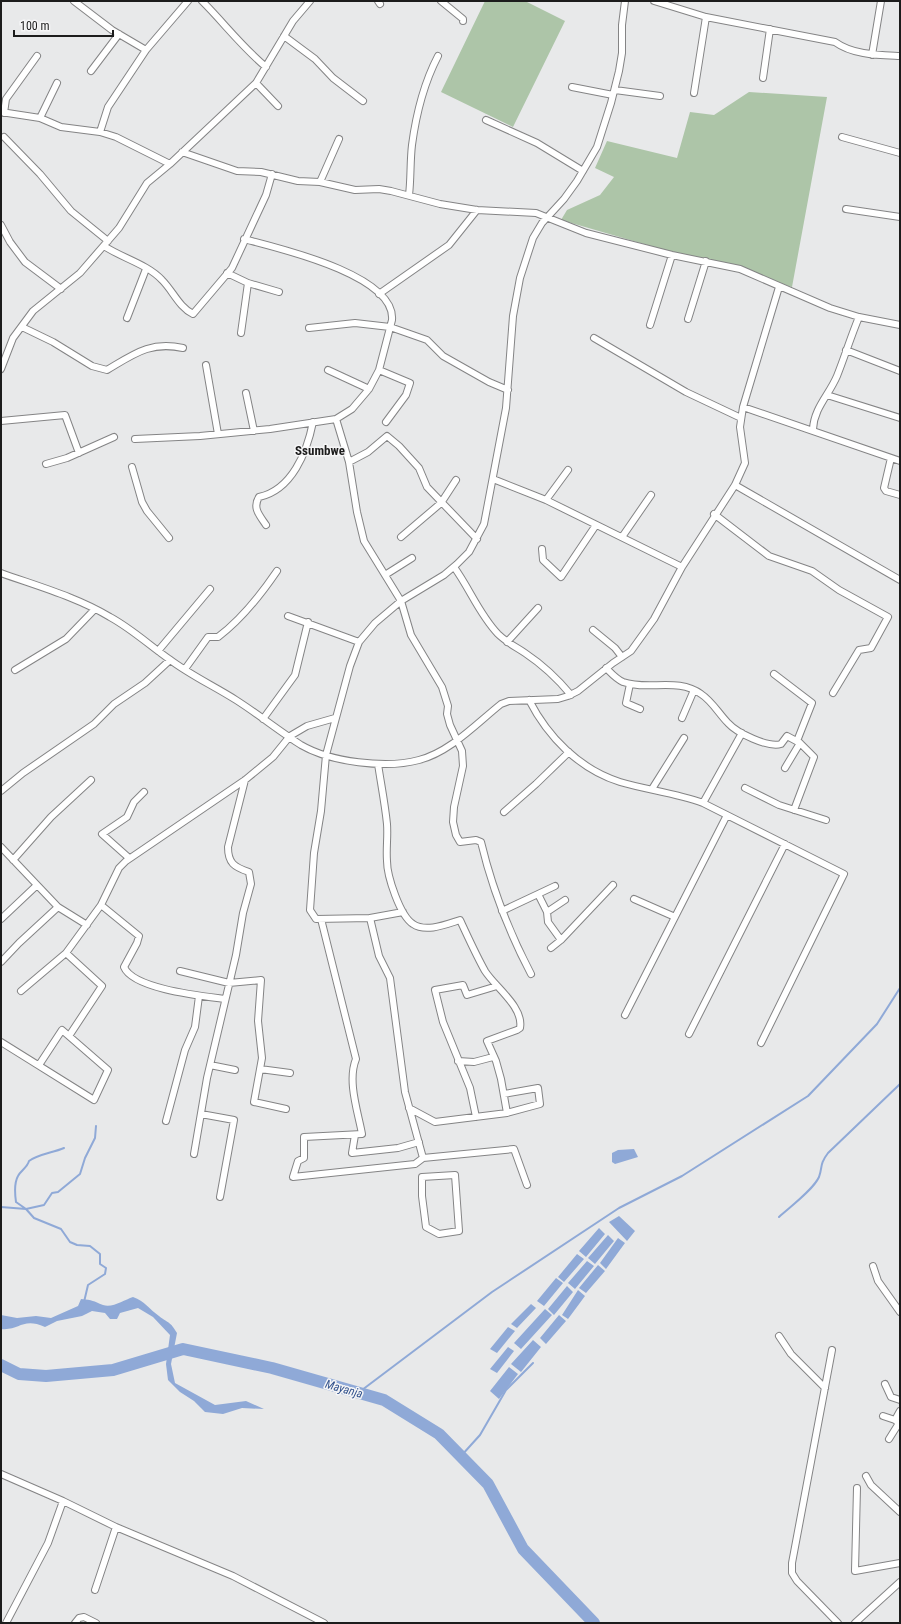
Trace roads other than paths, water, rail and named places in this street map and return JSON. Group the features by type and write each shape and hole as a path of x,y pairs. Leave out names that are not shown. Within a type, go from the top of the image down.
{"street":[{"path":"74,1 119,34 146,50"},
{"path":"100,132 108,107 146,50 188,1"},
{"path":"202,1 234,33 244,48 266,67"},
{"path":"1,369 2,362 13,338 33,311 80,273 119,228 147,184 256,83 284,36 310,1"},
{"path":"441,1 464,19 463,21"},
{"path":"403,912 370,918 316,919 310,910 314,853 321,811 326,755 335,718 350,666 359,642 375,623 401,601 426,587 454,567 469,552 484,524 508,390 516,293 533,238 548,217 564,200 584,171 597,146 614,93 622,53 622,25 625,1"},
{"path":"654,1 706,17 834,42 843,48 872,55 900,56"},
{"path":"872,55 881,1"},
{"path":"694,93 706,17"},
{"path":"763,78 770,29"},
{"path":"91,71 119,34"},
{"path":"284,36 315,60 337,82 363,101"},
{"path":"38,56 6,99 2,113 40,118 61,127 100,132 116,137 170,164"},
{"path":"409,195 412,144 426,82 438,56"},
{"path":"40,118 57,83"},
{"path":"256,83 278,106"},
{"path":"572,87 614,93 660,96"},
{"path":"486,120 537,142 584,171"},
{"path":"4,137 40,174 71,211 106,243 163,280 173,295 193,314 227,272 232,268 244,239 266,195 272,174"},
{"path":"842,137 900,153"},
{"path":"320,182 339,139"},
{"path":"182,152 237,171 272,174 298,181 320,182 355,190 379,189 409,195 440,204 477,210 525,212 548,217 573,229 672,255 740,269 830,308 859,317 900,325"},
{"path":"846,209 900,217"},
{"path":"379,294 449,245 477,210"},
{"path":"1,225 10,242 25,262 61,289"},
{"path":"135,439 218,434 336,419 352,409 369,389 379,370 390,327 393,311 390,306 366,281 351,274 306,256 244,239"},
{"path":"650,325 672,255"},
{"path":"688,319 706,261"},
{"path":"127,318 146,269"},
{"path":"227,272 248,283 279,292"},
{"path":"241,333 248,283"},
{"path":"1,573 95,609 131,629 170,660 263,718 301,745 326,755 357,762 400,764 418,761 446,748 501,704 509,701 558,699 571,695 631,651 654,619 682,567 714,514 735,485 745,463 740,427 743,407 779,287"},
{"path":"813,430 813,421 818,409 837,376 859,317"},
{"path":"309,328 355,323 390,327 427,340 443,356 489,382 508,390"},
{"path":"22,326 53,342 92,366 107,370 142,350 166,345 183,348"},
{"path":"594,338 686,392 741,418"},
{"path":"846,350 900,371"},
{"path":"206,365 218,434"},
{"path":"328,370 369,389"},
{"path":"379,370 410,383 406,395 386,422"},
{"path":"246,393 254,430"},
{"path":"827,395 900,418"},
{"path":"743,407 900,461"},
{"path":"1,421 65,415 79,453"},
{"path":"336,419 349,462 357,512 364,541 401,601 411,635 442,687 448,706 447,714 450,725 458,739 462,751 464,766 454,807 453,822 456,835 460,842 476,840 481,842 487,866 502,911 513,939 531,974"},
{"path":"266,525 256,508 255,502 258,497 267,495 278,489 299,463 307,449 313,422"},
{"path":"349,462 368,452 387,436 399,446 419,468 428,488 441,504 477,539"},
{"path":"46,464 67,458 114,437"},
{"path":"891,458 884,488 886,491 900,495"},
{"path":"132,467 142,502 147,511 169,538"},
{"path":"546,500 568,470"},
{"path":"493,479 546,500 682,567"},
{"path":"401,536 441,504 456,480"},
{"path":"735,485 900,580"},
{"path":"622,537 650,495"},
{"path":"714,514 769,556 812,571 839,590 888,617 871,648 859,650 833,693"},
{"path":"542,549 543,560 561,577 596,525"},
{"path":"385,575 412,558"},
{"path":"454,567 467,586 478,608 490,625 507,642 553,674 571,695"},
{"path":"186,669 208,637 218,637 225,632 260,597 277,571"},
{"path":"158,651 210,589"},
{"path":"507,642 538,608"},
{"path":"15,670 66,639 95,609"},
{"path":"288,616 308,622 359,642"},
{"path":"263,718 295,675 308,622"},
{"path":"593,630 615,648 622,657"},
{"path":"1,792 23,772 94,724 114,704 145,683 170,660"},
{"path":"606,668 616,678 630,684 686,686 701,694 729,725 742,733 769,745 781,744 786,736 798,742 814,756 794,810"},
{"path":"774,674 812,703 798,742 785,768"},
{"path":"630,684 626,703 640,709"},
{"path":"682,718 694,690"},
{"path":"529,700 540,721 569,752 585,766 599,774 621,782 704,803 844,874 761,1044"},
{"path":"21,991 66,953 101,905 119,868 129,858 245,780 273,757 290,736 307,726 335,718"},
{"path":"704,803 742,733"},
{"path":"652,789 684,738"},
{"path":"504,812 569,752"},
{"path":"378,764 387,822 387,861 390,878 403,912 413,924 421,928 434,928 460,920 485,970 497,986 506,994 521,1022 520,1028 517,1030 487,1041 496,1061 507,1113"},
{"path":"13,860 52,817 92,780"},
{"path":"194,1154 210,1065 224,999 236,955 243,913 251,884 249,872 231,863 228,857 228,847 245,780"},
{"path":"745,788 778,805 826,820"},
{"path":"129,858 102,834 127,817 134,802 144,792"},
{"path":"625,1015 728,815"},
{"path":"689,1034 785,844"},
{"path":"1,847 36,886 58,907 87,925"},
{"path":"551,948 561,940 613,885"},
{"path":"1,919 36,886"},
{"path":"502,911 555,886"},
{"path":"538,894 546,912 548,922 561,940"},
{"path":"634,899 675,917"},
{"path":"546,912 565,900"},
{"path":"101,905 139,936 137,944 124,967 133,978 140,982 199,996 224,999"},
{"path":"1,962 58,907"},
{"path":"370,918 379,956 390,978 404,1092 419,1142 422,1158"},
{"path":"321,919 356,1060 353,1068 353,1081 362,1134 304,1137 304,1158 298,1161 293,1177 415,1164 422,1158 514,1149 527,1185"},
{"path":"66,953 102,986 69,1036"},
{"path":"180,971 229,983 262,980 258,1021 262,1058 254,1102 286,1109"},
{"path":"476,1117 470,1088 443,1022 436,990 463,986 467,995 497,986"},
{"path":"166,1121 185,1050 195,1027 199,996"},
{"path":"1,1042 94,1100 108,1070 62,1030 39,1065"},
{"path":"458,1061 474,1062 493,1057"},
{"path":"210,1065 235,1070"},
{"path":"260,1069 290,1073"},
{"path":"409,1108 435,1122 507,1113 540,1104 538,1088 504,1094"},
{"path":"201,1114 234,1120 220,1197"},
{"path":"355,1135 352,1153 398,1148 419,1142"},
{"path":"455,1176 459,1230 439,1234 426,1228 425,1216 422,1196 422,1177 455,1176"},
{"path":"873,1266 878,1281 900,1312"},
{"path":"779,1336 791,1354 825,1388"},
{"path":"832,1350 792,1563 792,1573 797,1581 838,1623"},
{"path":"885,1384 891,1397 900,1400"},
{"path":"895,1420 900,1411"},
{"path":"883,1416 899,1423 889,1439"},
{"path":"1,1474 63,1500 116,1527 233,1576 322,1623"},
{"path":"866,1476 870,1485 900,1512"},
{"path":"857,1488 855,1571 900,1563"},
{"path":"6,1623 48,1543 63,1500"},
{"path":"94,1590 116,1527"},
{"path":"855,1623 900,1582"},
{"path":"75,1623 79,1618 84,1617 96,1623"}],"water":[{"path":"634,1149 638,1157 615,1164 612,1162 612,1153 618,1150"},
{"path":"619,1216 635,1231 627,1241 609,1222"},
{"path":"599,1228 605,1234 586,1257 579,1251"},
{"path":"608,1235 614,1241 595,1264 588,1258"},
{"path":"618,1238 625,1243 606,1269 600,1263"},
{"path":"577,1254 584,1259 564,1282 558,1277"},
{"path":"587,1261 594,1266 575,1289 568,1283"},
{"path":"598,1265 605,1271 586,1293 579,1288"},
{"path":"556,1278 563,1283 544,1306 537,1301"},
{"path":"567,1286 573,1292 554,1315 548,1309"},
{"path":"578,1290 585,1296 568,1319 562,1315"},
{"path":"133,1297 144,1303 173,1326 177,1333 171,1364 175,1383 215,1405 246,1401 264,1409 242,1408 223,1414 205,1412 194,1401 180,1392 168,1380 166,1364 170,1335 153,1317 138,1308 120,1313 117,1319 110,1319 105,1313 92,1311 82,1316 57,1321 45,1327 31,1323 13,1328 1,1329 1,1315 17,1318 36,1316 51,1318 78,1306 81,1299 91,1300 107,1306 115,1305"},
{"path":"531,1304 536,1308 517,1328 511,1324"},
{"path":"545,1309 552,1315 521,1349 514,1343"},
{"path":"559,1315 566,1321 546,1344 540,1338"},
{"path":"508,1327 515,1331 497,1353 490,1349"},
{"path":"533,1340 541,1347 521,1372 511,1364"},
{"path":"508,1347 514,1351 497,1373 490,1369"},
{"path":"509,1367 518,1374 499,1399 490,1391"}],"waterway":[{"path":"358,1393 492,1292 619,1208 682,1176 808,1096 877,1024 900,988"},
{"path":"779,1217 807,1193 816,1182 819,1177 823,1160 828,1153 900,1084"},
{"path":"64,1148 29,1161 19,1174 16,1182 16,1202 26,1209 44,1205 52,1193 58,1192 80,1174 85,1158 95,1138 96,1126"},
{"path":"1,1207 26,1209 34,1218 61,1229 70,1242 77,1245 90,1246 100,1254 100,1264 106,1268 105,1274 88,1285 84,1302"},
{"name":"Mayanja","path":"1,1365 19,1374 46,1376 113,1370 183,1349 272,1368 384,1400 439,1434 488,1484 523,1549 594,1623"},
{"path":"461,1456 480,1435 506,1390 533,1363"}],"district":[{"name":"Ssumbwe","path":"320,450"}]}
